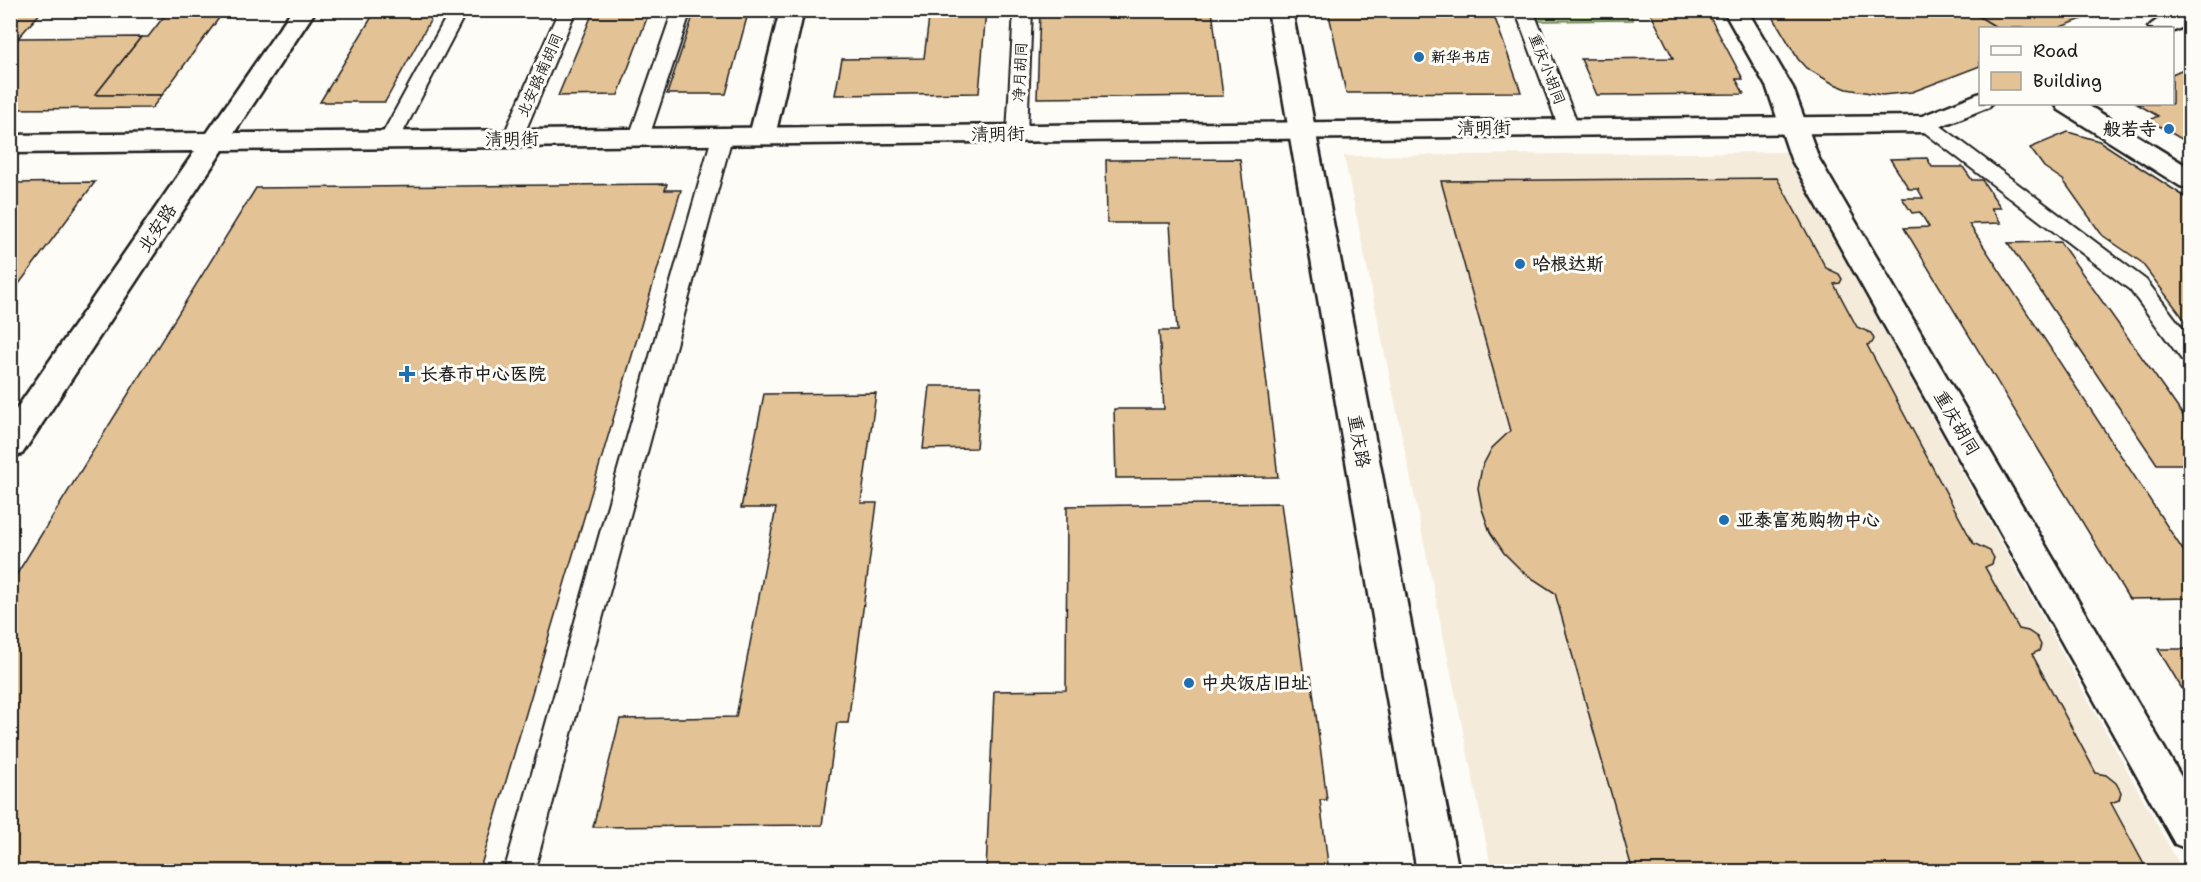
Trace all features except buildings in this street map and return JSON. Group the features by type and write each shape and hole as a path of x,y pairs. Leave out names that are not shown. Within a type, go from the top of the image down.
{"street":[{"name":"北安路","path":"10,445 304,10"},
{"path":"762,136 792,10"},
{"name":"重庆路","path":"1280,10 1437,872"},
{"name":"重庆胡同","path":"1735,10 1780,88 1805,159 2190,830"},
{"path":"2162,27 2190,15"},
{"name":"清明街","path":"10,144 1926,124 1979,101"},
{"path":"2070,105 2190,180"}],"lane":[{"path":"389,140 459,10"},
{"name":"北安路南胡同","path":"512,139 568,10"},
{"path":"639,137 682,10"},
{"name":"净月胡同","path":"1017,134 1023,10"},
{"name":"重庆小胡同","path":"1524,10 1569,128"},
{"path":"2185,10 2190,15"},
{"path":"1926,124 2138,285 2190,354"},
{"path":"519,872 722,137"}],"shaded area":[{"name":"亚泰富苑购物中心","path":"1785,152 2183,871 1492,871 1344,156"}],"green space":[{"path":"1532,11 1629,11 1633,20 1536,21"}],"place":[{"name":"新华书店","path":"1419,57"},
{"name":"般若寺","path":"2169,129"},
{"name":"哈根达斯","path":"1520,264"},
{"name":"长春市中心医院","path":"407,374"},
{"name":"亚泰富苑购物中心","path":"1724,520"},
{"name":"中央饭店旧址","path":"1189,683"}]}
